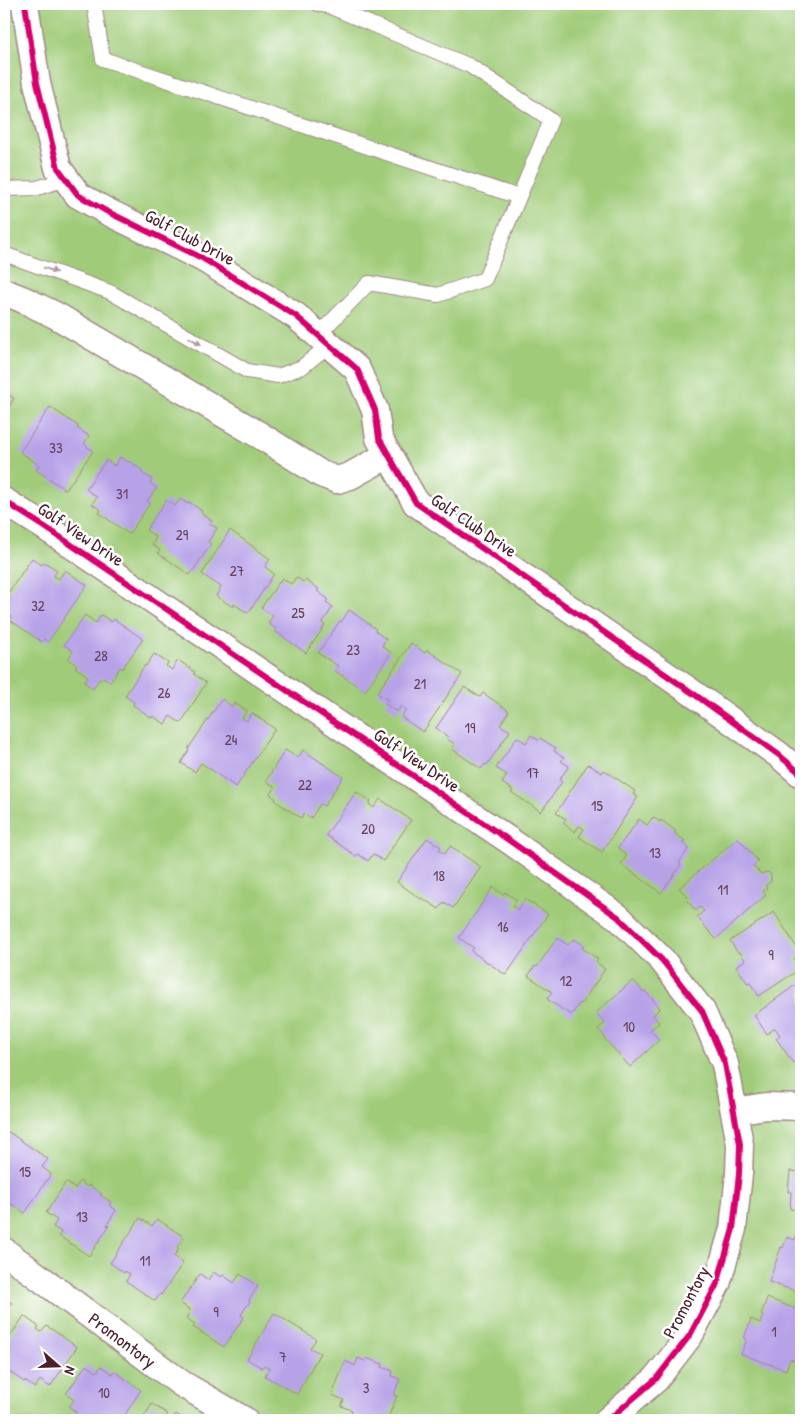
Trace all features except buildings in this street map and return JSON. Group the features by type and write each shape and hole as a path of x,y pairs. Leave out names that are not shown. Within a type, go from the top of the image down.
{"street":[{"name":"Golf Club Drive","path":"25,4 37,83 58,168 78,195 106,211 202,258 296,316 357,369 376,410 379,438 416,503 694,694 779,755 801,774"},
{"path":"4,292 57,316 261,436 321,474 337,480 350,476 388,455"},
{"name":"Golf View Drive","path":"4,501 494,830 618,917 662,960 702,1012 725,1064 734,1111"},
{"path":"734,1111 766,1106 801,1107"},
{"name":"Promontory","path":"608,1420 656,1379 690,1335 717,1284 733,1230 739,1174 740,1144 734,1111"},
{"name":"Promontory","path":"4,1251 182,1384 244,1420"}],"lane":[{"path":"94,4 103,59 519,198"},
{"path":"4,254 110,292 247,371 278,376 302,367 369,283 438,295 485,279 551,120 470,66 331,7 318,4"},
{"path":"4,189 37,188 66,179"}],"green space":[{"path":"4,4 801,4 801,1420 4,1420"}],"cycle path":[{"path":"25,4 37,83 58,168 78,195 106,211 202,258 296,316 357,369 375,410 379,438 416,503 694,694 779,755 801,774"},
{"path":"4,501 510,841 618,917 662,960 702,1011 725,1064 740,1144 733,1229 717,1284 690,1335 656,1379 608,1420"}]}
